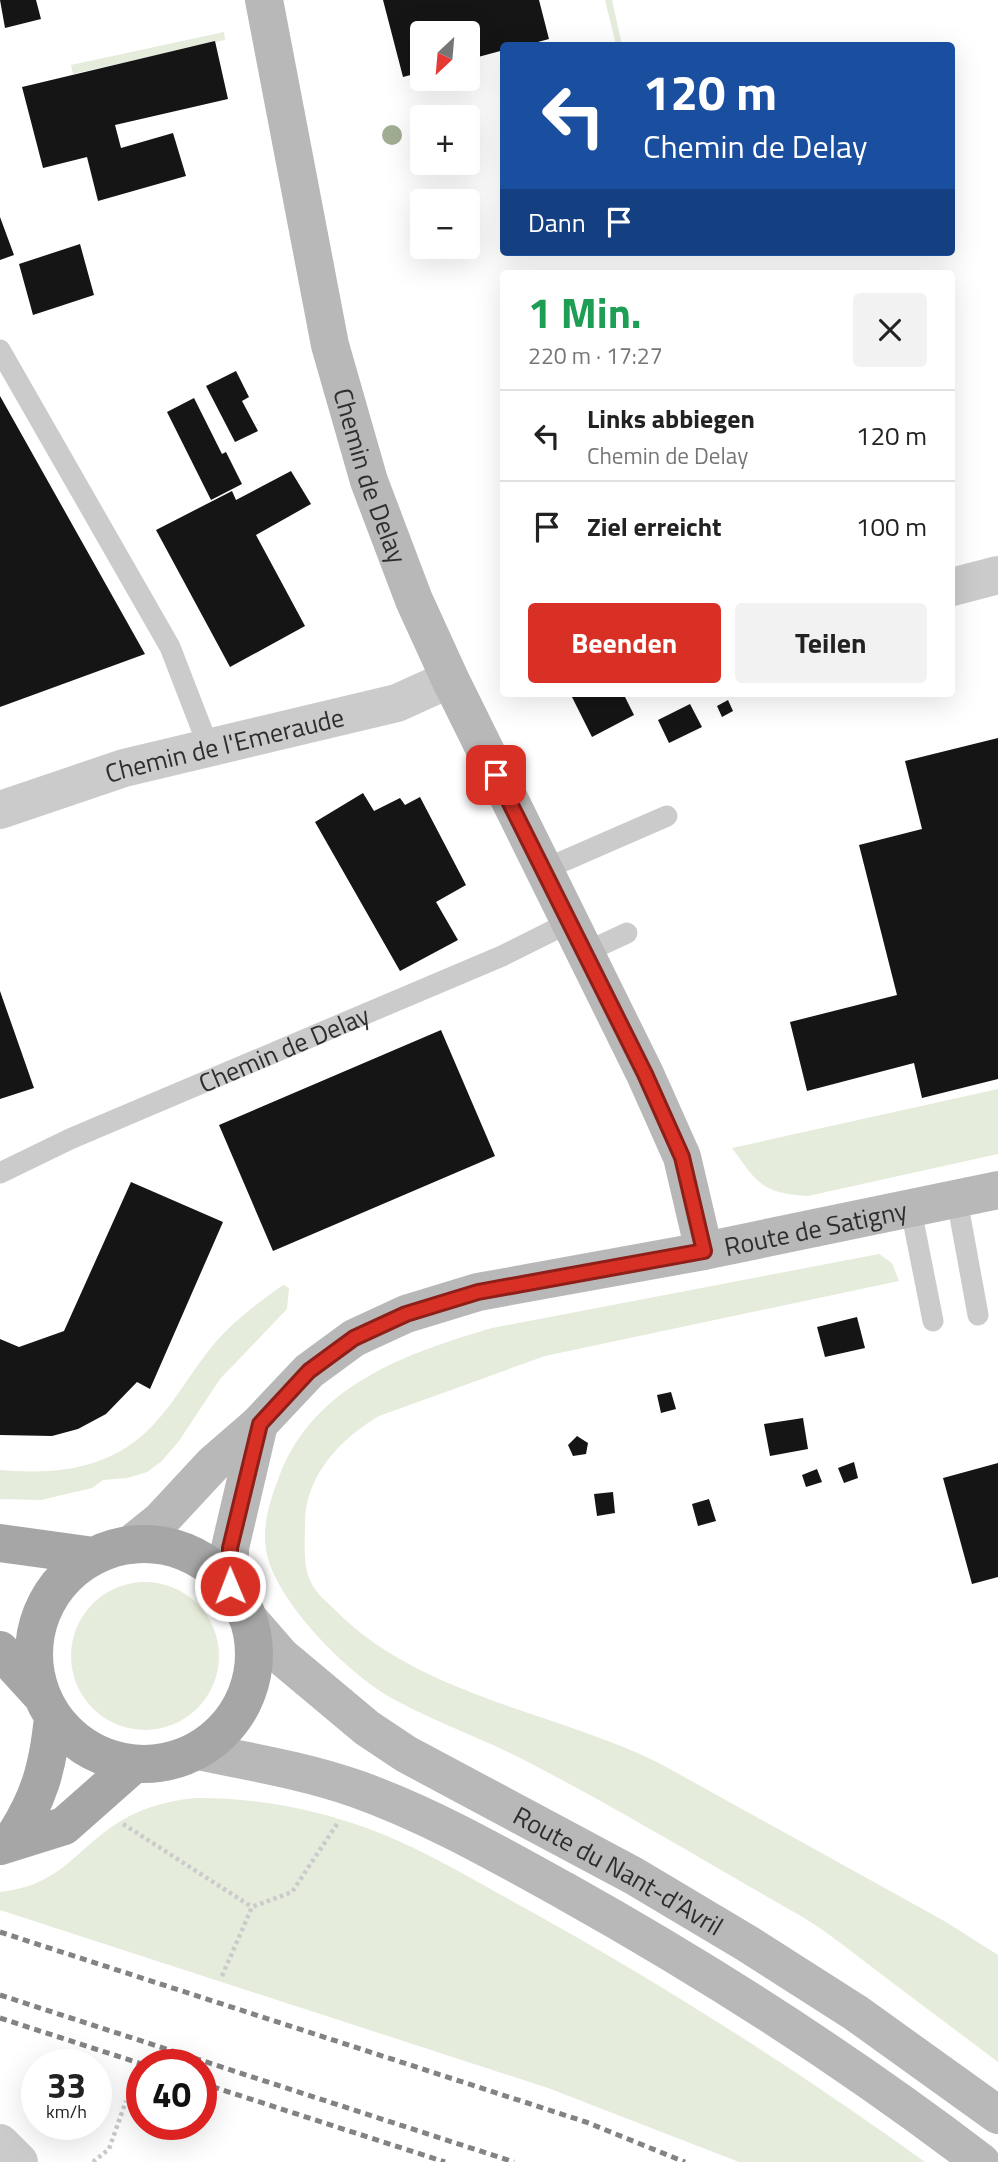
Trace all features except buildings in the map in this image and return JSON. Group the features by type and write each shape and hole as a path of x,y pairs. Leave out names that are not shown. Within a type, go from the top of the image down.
{"main road":[{"path":"0,1543 112,1550 158,1545 185,1552 217,1572 239,1602 254,1647 247,1693 228,1726 198,1751 167,1762 133,1765 90,1751 71,1738 0,1650"},
{"path":"5,1844 39,1795 50,1752 47,1706 33,1664 40,1615 62,1581 112,1550"},
{"path":"5,1844 64,1826 133,1765"}],"street":[{"name":"Chemin de Delay","path":"264,0 330,345 369,481 414,600 450,680 645,1074 682,1157 704,1251"},
{"path":"955,586 998,575"},
{"name":"Chemin de l'Emeraude","path":"0,810 124,768 397,703 450,680"},
{"name":"Route de Satigny","path":"112,1550 161,1520 214,1463 260,1424 309,1371 354,1338 406,1314 478,1292 704,1251 998,1190"},
{"name":"Route de Satigny","path":"239,1602 230,1548 260,1424"},
{"name":"Route du Nant-d'Avril","path":"239,1602 281,1656 366,1728 406,1754 634,1876 748,1944 856,2013 998,2115"},
{"name":"Route du Nant-d'Avril","path":"198,1751 322,1778 358,1789 421,1815 513,1862 726,1987 831,2055 981,2162"},
{"path":"0,2143 19,2162"}],"lane":[{"path":"0,350 170,647 209,748"},
{"path":"542,870 667,816"},
{"path":"576,938 627,933"},
{"name":"Chemin de Delay","path":"0,1173 70,1139 502,956 576,938"},
{"path":"957,1200 978,1315"},
{"path":"911,1210 933,1321"}],"path":[{"path":"222,1976 252,1907 292,1892 343,1814"},
{"path":"118,1821 252,1907"},
{"path":"93,2162 109,2149 126,2101"}],"green space":[{"path":"605,0 612,0 621,42 615,42"},
{"path":"224,32 225,40 73,74 71,65"},
{"path":"998,1089 998,1154 808,1196 780,1192 762,1184 732,1148"},
{"path":"879,1254 892,1263 899,1281 545,1356 379,1416 338,1448 318,1475 307,1506 306,1564 309,1579 323,1599 369,1639 407,1663 489,1699 576,1729 659,1763 946,1922 998,1955 998,2062 840,1942 801,1916 561,1779 411,1708 377,1689 337,1656 299,1614 272,1570 266,1550 265,1531 270,1504 294,1445 315,1418 339,1396 366,1377 396,1362 492,1328"},
{"path":"283,1285 289,1288 287,1309 220,1379 179,1441 162,1461 147,1472 127,1478 103,1480 92,1488 41,1500 0,1499 0,1470 63,1470 82,1466 102,1460 137,1440 161,1416 221,1336"},
{"path":"145,1582 174,1587 198,1603 214,1627 219,1656 214,1685 198,1709 174,1725 145,1730 116,1725 92,1709 76,1685 71,1656 76,1627 92,1603 116,1587"},
{"path":"196,1798 256,1801 313,1812 352,1823 418,1850 575,1936 677,1997 778,2061 925,2162 739,2162 548,2088 0,1910 0,1892 19,1889 49,1877 120,1821 151,1807"}],"railway":[{"path":"0,1932 586,2122 685,2162"},
{"path":"0,1995 514,2162"},
{"path":"0,2018 126,2059"},
{"path":"217,2088 445,2162"}],"route":[{"path":"230,1586 230,1548 240,1494 260,1424 309,1371 354,1338 406,1314 478,1292 704,1251 682,1157 645,1074 496,775"}]}
